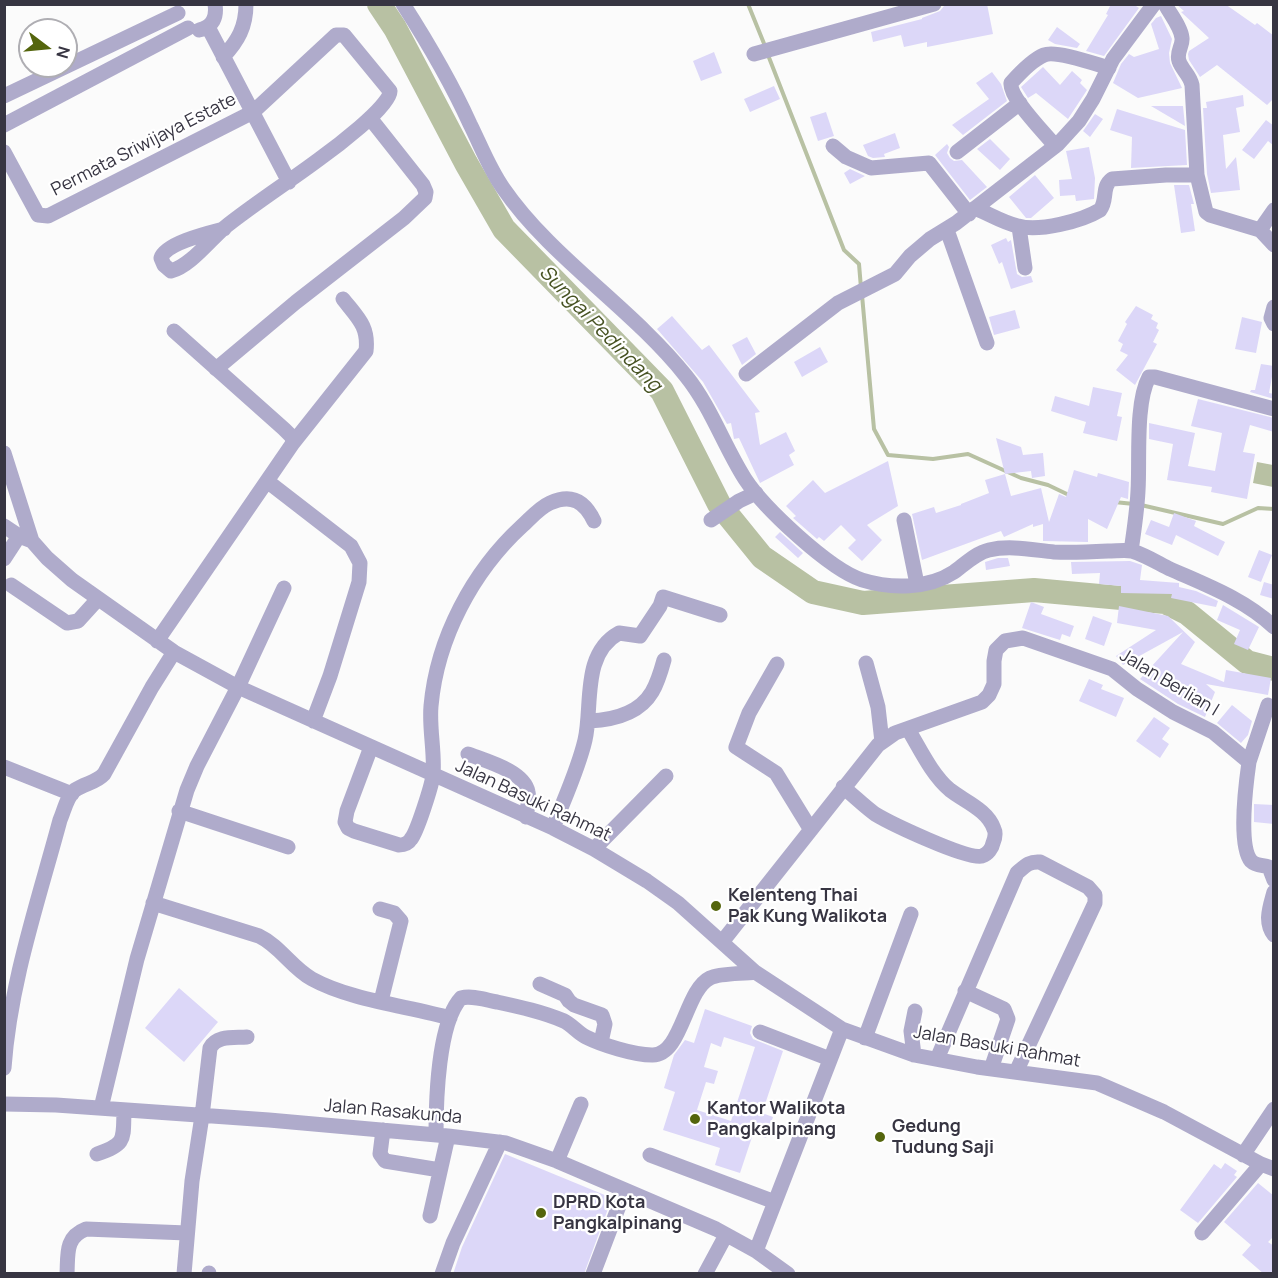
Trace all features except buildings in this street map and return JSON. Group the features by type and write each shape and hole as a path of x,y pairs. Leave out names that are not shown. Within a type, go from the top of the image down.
{"street":[{"path":"4,96 179,9 183,23 188,28 198,30 208,27 214,21 215,4"},
{"path":"223,57 233,46 243,28 246,4"},
{"path":"403,4 432,48 470,123 489,167 513,203 538,231 649,335 685,374 696,389 745,479 756,494 814,549 848,575 880,584 917,584 939,581 980,554 993,549 1015,548 1058,552 1131,551 1239,600 1274,627"},
{"path":"746,374 830,308 895,274 910,256 930,239 947,230 1055,146 1079,121 1113,59 1154,4"},
{"path":"1165,4 1181,33 1182,45 1178,59 1191,79 1197,175 1206,212 1260,230 1274,245"},
{"path":"753,54 932,5"},
{"path":"208,27 289,182"},
{"path":"4,125 188,28"},
{"name":"Permata Sriwijaya Estate","path":"4,152 38,215 45,217 253,112 336,36 341,34 347,37 390,91 389,99 370,118 289,182 224,229"},
{"path":"1055,146 1020,103 1011,88 1011,83 1043,55 1052,54 1109,68"},
{"path":"957,152 1020,103"},
{"path":"216,369 296,302 404,218 425,198 426,192 423,184 370,118"},
{"path":"833,146 846,157 871,168 929,163 972,211 1019,227 1040,228 1095,212 1103,206 1106,185 1112,179 1197,175"},
{"path":"1260,230 1274,210"},
{"path":"1019,227 1025,268"},
{"path":"947,230 987,343"},
{"path":"157,641 293,443 366,351 367,334 364,326 343,299"},
{"path":"1274,307 1271,318 1274,324"},
{"path":"174,331 284,429 292,437 293,443"},
{"path":"1131,551 1138,492 1140,419 1145,385 1149,377 1274,409"},
{"name":"Jalan Basuki Rahmat","path":"4,453 26,538 58,569 174,652 238,687 553,828 594,849 678,903 755,972 842,1029 914,1055 991,1069 1097,1083 1164,1112 1267,1167"},
{"path":"267,481 351,546 360,563 359,582 330,676 313,721"},
{"path":"711,520 739,501 756,494"},
{"path":"371,747 345,818 346,825 354,831 399,845 408,843 416,829 433,775 431,707 435,678 453,625 475,581 512,535 543,507 552,502 578,501 587,507 594,521"},
{"path":"904,520 917,584"},
{"path":"4,526 26,538 4,560"},
{"path":"11,585 67,623 78,621 98,599"},
{"path":"101,1108 125,1005 179,811 197,766 285,588"},
{"path":"553,828 579,761 589,721 591,680 599,656 608,642 619,633 640,636 660,606 663,597 720,615"},
{"name":"Jalan Berlian I","path":"722,942 869,754 882,742 896,733 982,702 989,696 994,684 996,650 1000,644 1010,639 1023,638 1112,669 1137,689 1173,712 1213,732 1249,762"},
{"path":"4,1068 17,981 60,820 75,790 94,783 104,774 174,652"},
{"path":"589,721 619,717 640,704 652,692 664,660"},
{"path":"866,663 879,716 882,742"},
{"path":"777,664 749,713 736,747 776,773 811,830"},
{"path":"1268,705 1249,762 1245,791 1244,843 1251,861 1269,867 1274,880"},
{"path":"843,787 875,814 900,827 963,853 982,856 988,852 995,837 989,820 940,779 908,729"},
{"path":"468,754 510,771 524,784 529,795 526,817"},
{"path":"4,767 72,794"},
{"path":"594,849 666,776"},
{"path":"179,811 288,848"},
{"path":"937,1059 1017,873 1028,863 1040,862 1088,887 1095,895 1095,903 1091,916 1016,1072"},
{"path":"1274,892 1268,919 1269,928 1274,935"},
{"path":"153,903 259,936 269,942 310,979 332,988 450,1018"},
{"path":"380,909 394,913 401,921 381,1001"},
{"path":"865,1038 911,914"},
{"path":"430,1216 440,1170 442,1135 439,1075 450,1018 460,999 468,997 548,1015 565,1021 583,1035 651,1056 661,1054 677,1033 691,1002 704,982 716,976 755,972"},
{"path":"540,984 565,995 574,1005 602,1015 605,1023 601,1042"},
{"path":"965,991 1004,1009 1007,1013 1008,1019 991,1069"},
{"path":"914,1055 911,1031 915,1011"},
{"path":"756,1251 842,1029"},
{"path":"760,1032 830,1059"},
{"path":"184,1274 192,1181 208,1058 212,1044 218,1039 247,1037"},
{"name":"Jalan Rasakunda","path":"4,1104 101,1108 442,1135 500,1142 557,1161 726,1235 756,1251 788,1274"},
{"path":"557,1161 581,1104"},
{"path":"1243,1155 1274,1109"},
{"path":"97,1154 117,1147 121,1143 124,1110"},
{"path":"383,1130 380,1154 385,1161 440,1170"},
{"path":"442,1274 453,1243 500,1142"},
{"path":"650,1155 775,1202"},
{"path":"1202,1233 1267,1167"},
{"path":"593,1274 625,1190"},
{"path":"67,1274 70,1240 77,1233 86,1229 187,1233"},
{"path":"705,1274 726,1235"}],"shaded area":[{"path":"1257,462 1273,465 1273,487 1253,483"}],"waterway":[{"name":"Sungai Pedindang","path":"379,4 395,28 466,163 504,229 662,391 719,504 762,557 813,592 863,603 1034,590 1165,602 1187,613 1247,662 1274,669"},
{"path":"748,4 765,46"},
{"path":"768,55 844,250 859,264 861,288"},
{"path":"862,295 874,429 888,455 933,459 968,454 1021,478 1048,485 1071,496"},
{"path":"1114,502 1134,504"},
{"path":"1141,505 1223,524 1258,508 1274,509"}],"place":[{"name":"Kelenteng Thai Pak Kung Walikota","path":"716,906"},
{"name":"Kantor Walikota Pangkalpinang","path":"695,1119"},
{"name":"Gedung Tudung Saji","path":"880,1137"},
{"name":"DPRD Kota Pangkalpinang","path":"541,1213"}]}
